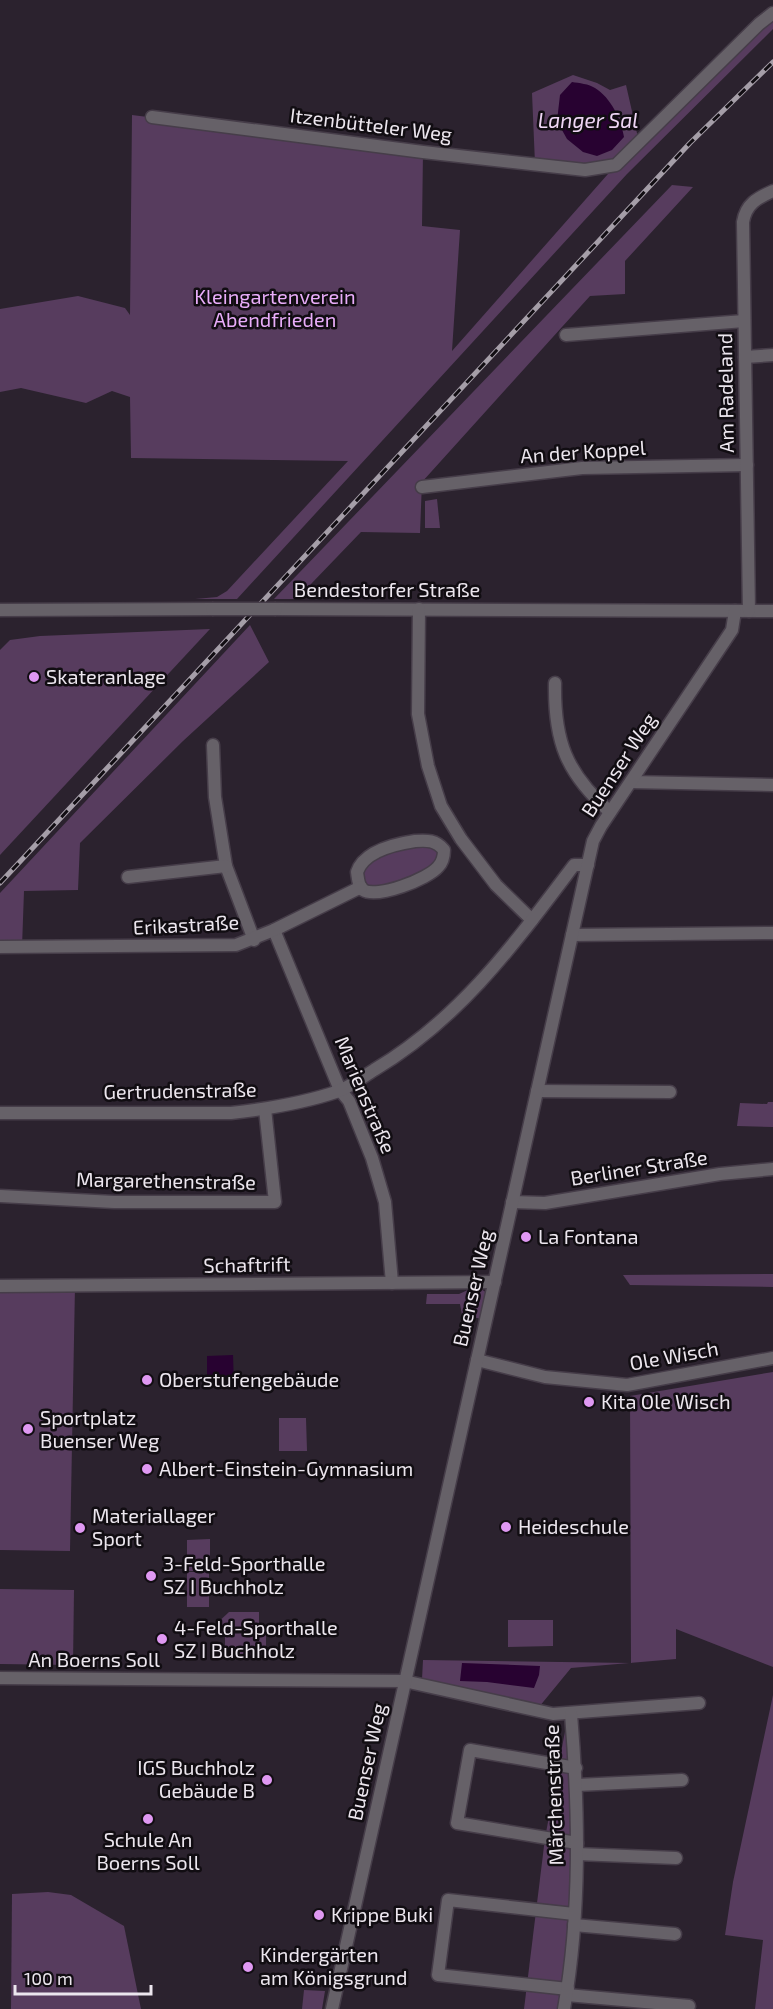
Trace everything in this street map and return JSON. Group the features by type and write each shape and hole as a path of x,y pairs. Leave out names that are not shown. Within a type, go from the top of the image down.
{"street":[{"name":"Itzenbütteler Weg","path":"152,117 413,151 585,170 616,165 759,24 773,13"},
{"name":"Am Radeland","path":"749,611 744,217 751,203 773,191"},
{"path":"566,335 744,321"},
{"path":"745,357 773,355"},
{"name":"An der Koppel","path":"422,487 582,468 747,465"},
{"path":"419,609 418,714 428,766 441,806 461,839 496,885 532,920"},
{"name":"Bendestorfer Straße","path":"0,610 773,610"},
{"name":"Buenser Weg","path":"332,2009 593,841 732,630 735,611"},
{"path":"555,683 557,728 564,753 579,780 610,812"},
{"path":"213,745 215,797 225,866 254,940"},
{"path":"630,782 773,785"},
{"path":"444,850 461,839"},
{"path":"415,841 432,841 444,850 443,861 439,867 406,885 372,893 360,887 357,872 362,861 371,855 402,843 415,841"},
{"name":"Gertrudenstraße","path":"0,1113 231,1113 265,1109 340,1090 392,1060 437,1026 483,981 574,865 588,865"},
{"path":"128,877 225,866"},
{"name":"Erikastraße","path":"0,947 217,947 236,945 254,940 360,887"},
{"name":"Marienstraße","path":"274,930 340,1090 350,1101 369,1149 385,1202 392,1283"},
{"path":"572,935 773,933"},
{"path":"537,1091 670,1092"},
{"name":"Margarethenstraße","path":"0,1196 114,1202 275,1202 265,1109"},
{"name":"Berliner Straße","path":"512,1202 545,1203 720,1174 773,1169"},
{"name":"Schaftrift","path":"0,1286 495,1282"},
{"name":"Ole Wisch","path":"477,1360 545,1377 627,1386 773,1358"},
{"name":"An Boerns Soll","path":"0,1678 404,1681"},
{"name":"Märchenstraße","path":"404,1681 553,1714 571,1714 577,1785 577,1849 574,1920 564,2009"},
{"path":"571,1714 699,1703"},
{"path":"576,1768 470,1750 457,1823 577,1849 676,1858"},
{"path":"577,1785 682,1780"},
{"path":"675,1934 448,1900 438,1975 689,2006"}],"green space":[{"name":"Kleingartenverein Abendfrieden","path":"773,13 773,29 627,174 237,599 195,599 217,597 227,591 348,461 131,458 130,397 112,391 86,403 21,388 0,392 0,309 78,296 125,308 130,315 132,115 423,152 422,226 460,230 452,351 615,166 535,164 532,93 573,75 610,90 626,85 639,142"},
{"path":"672,185 693,187 625,261 625,294 590,296 422,482 420,533 361,532 311,584 301,599 274,599"},
{"path":"437,499 440,528 425,528 425,501"},
{"path":"250,625 269,662 183,741 80,843 78,890 24,891 22,947 0,947 0,893"},
{"path":"210,629 0,855 0,650 10,640 40,636"},
{"path":"425,840 444,855 406,885 364,890 362,861"},
{"path":"773,1102 773,1127 737,1126 740,1103 767,1104"},
{"path":"773,1274 773,1287 630,1285 623,1275"},
{"path":"0,1286 75,1286 70,1551 0,1550"},
{"path":"470,1289 481,1289 487,1293 482,1319 462,1315 460,1304 426,1304 427,1294 459,1294"},
{"path":"773,1372 773,1667 676,1629 676,1659 631,1663 630,1396"},
{"path":"279,1418 306,1418 307,1451 279,1451"},
{"path":"210,1539 210,1571 187,1571 187,1540"},
{"path":"187,1572 209,1572 209,1607 187,1607"},
{"path":"0,1589 74,1590 73,1665 0,1664"},
{"path":"229,1612 259,1612 259,1632 213,1632 214,1626"},
{"path":"508,1620 553,1620 553,1646 508,1647"},
{"path":"266,1633 266,1655 225,1656 225,1634"},
{"path":"423,1660 630,1663 571,1668 539,1707 422,1679"},
{"path":"773,1695 773,2009 755,2009 763,1940 725,1935 733,1882"},
{"path":"572,1725 577,1785 564,2009 524,2009 545,1838 566,1726"},
{"path":"48,1892 71,1895 124,1926 141,2009 11,2009 12,1894"},
{"path":"304,1990 325,1991 322,2009 302,2009"}],"water":[{"name":"Langer Sal","path":"572,82 587,85 601,92 614,110 624,137 612,150 597,156 583,152 567,139 557,121 560,95"},
{"path":"233,1355 234,1385 207,1385 207,1356"},
{"path":"462,1663 540,1666 534,1688 460,1681"}],"railway":[{"path":"0,883 690,143 773,62"}],"place":[{"name":"Skateranlage","path":"34,677"},
{"name":"La Fontana","path":"526,1237"},
{"name":"Oberstufengebäude","path":"147,1380"},
{"name":"Kita Ole Wisch","path":"589,1402"},
{"name":"Sportplatz Buenser Weg","path":"28,1429"},
{"name":"Albert-Einstein-Gymnasium","path":"147,1469"},
{"name":"Heideschule","path":"506,1527"},
{"name":"Materiallager Sport","path":"80,1528"},
{"name":"3-Feld-Sporthalle SZ I Buchholz","path":"151,1576"},
{"name":"4-Feld-Sporthalle SZ I Buchholz","path":"162,1639"},
{"name":"IGS Buchholz Gebäude B","path":"267,1780"},
{"name":"Schule An Boerns Soll","path":"148,1819"},
{"name":"Krippe Buki","path":"319,1915"},
{"name":"Kindergärten am Königsgrund","path":"248,1967"}]}
